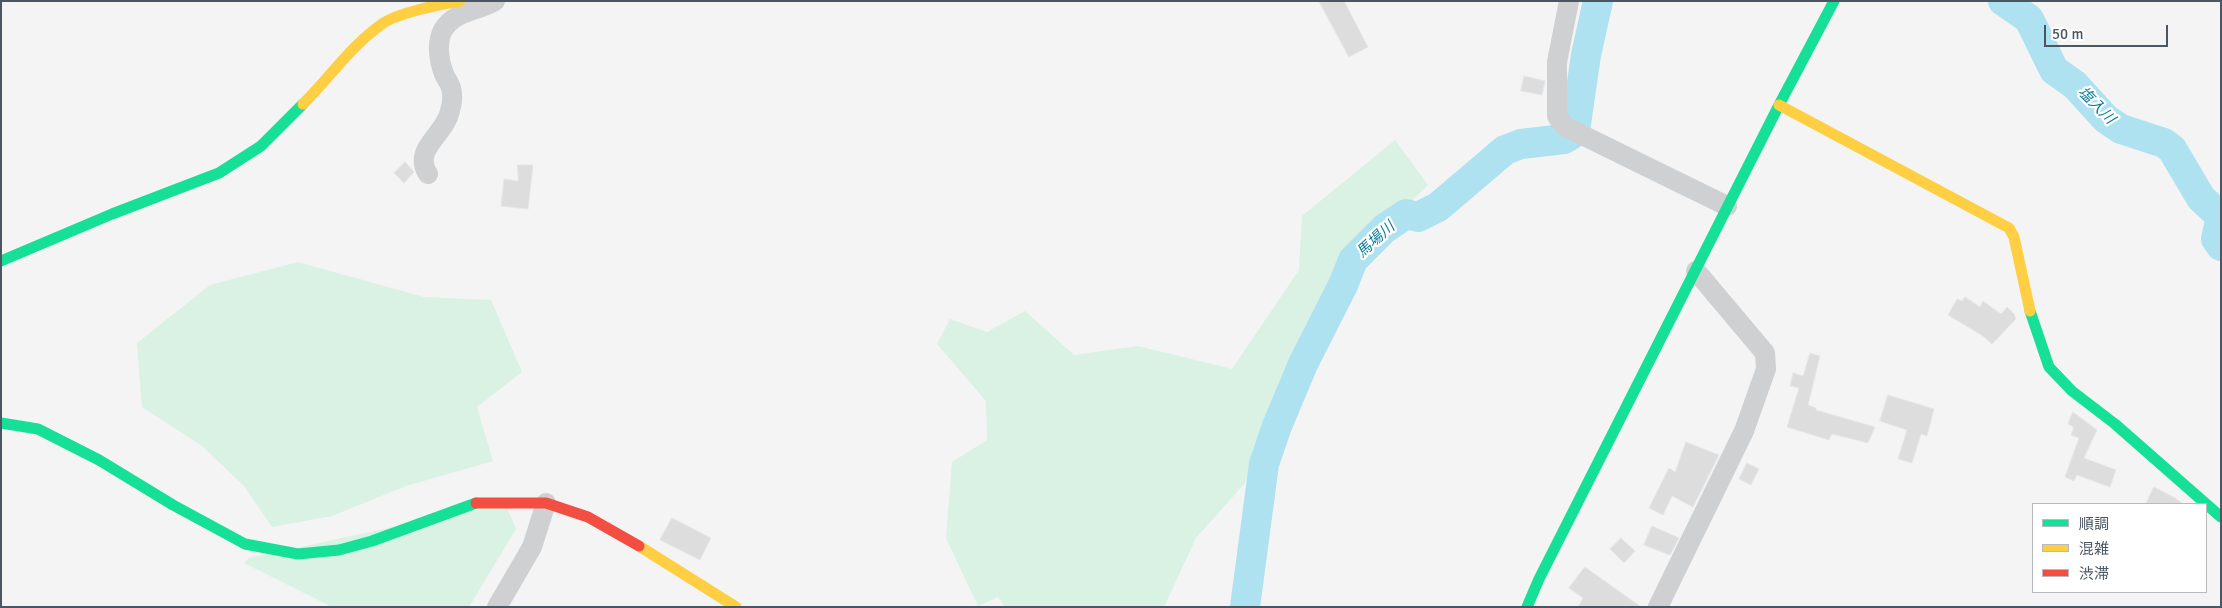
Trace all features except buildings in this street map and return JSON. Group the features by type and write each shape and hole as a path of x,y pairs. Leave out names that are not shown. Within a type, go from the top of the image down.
{"street":[{"path":"1,261 112,214 219,173 261,146 319,88 362,41 383,23 435,5 460,1"},
{"path":"428,174 423,167 422,156 447,120 452,98 451,87 444,75 440,60 438,41 443,30 454,16 483,8 495,1"},
{"path":"1569,1 1557,62 1557,116 1559,120 1572,130 1727,206"},
{"path":"1527,607 1727,206 1834,1"},
{"path":"1779,105 2009,228 2014,237 2029,309 2049,367 2072,391 2115,424 2205,503"},
{"path":"1658,607 1744,431 1766,369 1765,353 1696,271"},
{"path":"1,423 38,430 47,434 98,460 173,505 245,544 298,554 339,550 478,502 514,501 546,503 588,517 629,540 736,607"},
{"path":"497,607 532,547 546,503"},
{"path":"2207,505 2221,517"}],"green space":[{"path":"1395,140 1428,185 1342,270 1281,388 1245,483 1196,538 1164,607 1005,607 998,597 978,606 946,538 952,462 987,440 986,401 937,344 950,319 987,332 1025,311 1074,355 1138,346 1232,369 1299,270 1302,216"},
{"path":"298,262 424,297 491,300 522,372 477,407 493,461 406,486 332,516 272,527 244,486 202,446 142,407 137,343 210,285"},
{"path":"505,503 516,529 469,607 332,607 244,563 249,558"}],"waterway":[{"name":"馬場川","path":"1245,607 1264,464 1277,426 1303,364 1343,285 1353,260 1384,229 1406,214 1418,217 1438,207 1505,150 1521,144 1564,139 1571,135 1576,124 1586,55 1598,1"},
{"name":"塩入川","path":"2003,1 2029,19 2054,70 2075,85 2106,119 2121,129 2164,143 2172,149 2201,198 2217,213 2220,220 2216,239 2221,246"}],"traffic: fast":[{"path":"1527,607 1539,579 1779,105 1834,1"},
{"path":"1,261 112,214 219,173 261,146 303,104"},
{"path":"2030,311 2049,367 2072,391 2115,424 2205,503"},
{"path":"1,423 38,429 99,460 173,505 245,544 298,554 339,550 372,541 476,503"},
{"path":"2207,505 2221,517"}],"traffic: slow":[{"path":"303,104 351,52 382,24 408,13 460,1"},
{"path":"1779,105 2009,228 2014,237 2030,311"},
{"path":"639,546 736,607"}],"traffic: jam":[{"path":"476,503 546,503 588,517 639,546"}]}
